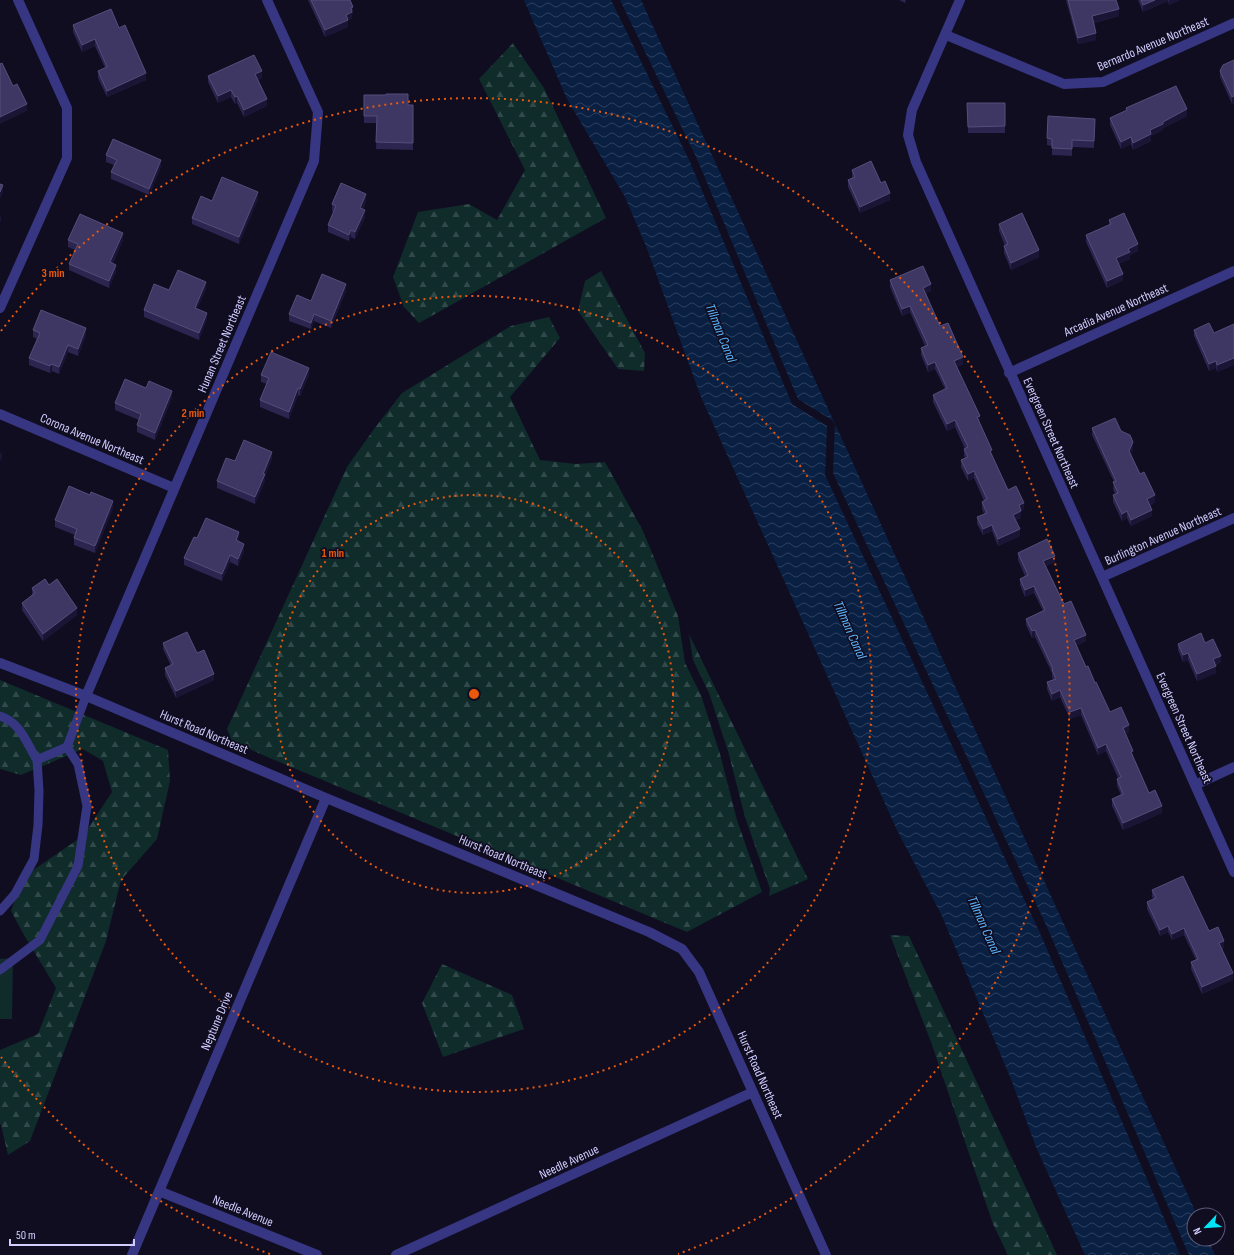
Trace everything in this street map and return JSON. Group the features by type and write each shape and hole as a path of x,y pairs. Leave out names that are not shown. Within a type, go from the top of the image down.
{"street":[{"path":"0,308 66,158 67,108 18,0"},
{"name":"Hunan Street Northeast","path":"86,696 314,161 318,112 267,0"},
{"name":"Evergreen Street Northeast","path":"960,0 912,110 908,135 916,162 1009,373 1234,872"},
{"name":"Bernardo Avenue Northeast","path":"946,35 1064,84 1104,82 1234,23"},
{"name":"Arcadia Avenue Northeast","path":"1009,373 1234,271"},
{"name":"Corona Avenue Northeast","path":"0,414 174,488"},
{"name":"Burlington Avenue Northeast","path":"1102,577 1234,518"},
{"name":"Hurst Road Northeast","path":"0,663 86,696 326,798 649,932 682,949 699,972 826,1255"},
{"path":"1195,785 1234,767"},
{"name":"Neptune Drive","path":"132,1255 326,798"},
{"name":"Needle Avenue","path":"396,1255 753,1092"},
{"name":"Needle Avenue","path":"159,1191 317,1255"}],"lane":[{"path":"37,760 67,747 86,696"},
{"path":"0,716 9,719 16,725 37,760 39,791 34,859 15,894 0,910"},
{"path":"0,970 40,940 78,866 87,806 78,764 67,747"}],"green space":[{"path":"513,43 544,88 606,218 419,323 404,307 393,277 418,212 469,204 497,220 525,170 479,79"},
{"path":"601,271 645,353 644,371 618,369 578,311 585,281"},
{"path":"549,317 560,338 510,397 540,460 576,464 605,462 643,531 678,616 685,663 701,695 720,754 737,820 762,892 687,932 265,756 232,741 227,729 347,467 402,393 511,326"},
{"path":"689,634 808,879 769,896 770,889 745,817 728,751 709,693 693,660"},
{"path":"0,680 168,750 170,781 157,839 121,880 106,941 30,1141 8,1155 0,1124 0,1050 38,1034 56,988 11,911 23,877 83,836 112,792 103,761 83,749 21,775 0,769"},
{"path":"890,935 909,936 1057,1255 1008,1255 993,1224 931,1042"},
{"path":"13,958 12,1019 0,1019 0,959"},
{"path":"442,964 512,995 524,1029 443,1057 422,1003"}],"water":[{"name":"Tillman Canal","path":"524,0 611,0 690,162 792,404 827,426 825,475 1039,931 1180,1255 1085,1255 1036,1147 1011,1079 941,914 897,830 701,397 646,246 625,197 567,99"},
{"path":"620,0 641,0 1193,1207 1186,1207 1186,1247 1212,1247 1215,1255 1189,1255 1047,927 833,473 835,424 832,420 798,399 697,159"}],"building":[{"path":"311,0 350,0 353,7 351,8 352,12 346,15 348,20 325,30"},
{"path":"1068,0 1116,0 1119,9 1092,16 1096,33 1078,38"},
{"path":"1141,0 1155,0 1143,5"},
{"path":"111,9 119,28 125,25 146,73 107,91 98,71 107,67 95,39 82,45 73,25"},
{"path":"254,55 262,71 255,74 267,99 244,110 237,96 235,97 231,90 218,96 208,76"},
{"path":"1234,60 1234,96 1232,97 1220,71 1223,65"},
{"path":"2,63 13,86 17,84 27,104 0,117 0,64"},
{"path":"1176,86 1187,109 1150,130 1151,134 1133,143 1131,137 1121,142 1110,118 1127,110 1126,108"},
{"path":"408,94 408,105 413,105 413,143 376,142 377,116 364,116 364,95"},
{"path":"967,103 1005,103 1005,126 968,127"},
{"path":"1048,116 1095,119 1094,141 1072,140 1072,149 1052,148 1052,139 1047,138"},
{"path":"113,139 161,160 149,189 111,172 117,160 106,155"},
{"path":"871,161 881,183 885,181 890,193 860,207 848,180 855,177 852,170"},
{"path":"222,177 258,192 239,237 192,218 201,196 212,201"},
{"path":"341,183 366,194 360,208 365,210 355,232 351,230 349,235 328,225 336,206 332,204"},
{"path":"0,184 3,185 0,192"},
{"path":"1022,213 1039,250 1011,263 1004,246 1008,244 999,224"},
{"path":"1124,213 1138,244 1128,249 1130,252 1116,258 1123,274 1107,281 1086,235 1111,224 1109,220"},
{"path":"80,214 123,233 110,262 116,265 109,281 69,264 78,244 68,240"},
{"path":"923,266 931,284 923,288 940,326 948,323 963,357 954,361 980,416 977,417 992,450 990,451 1008,490 1016,486 1024,503 1019,505 1021,511 1013,515 1020,529 998,539 992,525 983,529 977,517 987,513 982,502 987,499 974,471 968,474 961,460 968,457 964,449 968,447 955,420 947,424 933,395 947,388 935,362 928,365 921,348 928,345 910,306 902,309 890,280"},
{"path":"178,270 206,282 195,308 207,313 199,333 144,310 154,284 169,290"},
{"path":"322,274 346,284 331,321 314,314 311,323 289,314 297,295 311,301"},
{"path":"41,310 86,328 78,349 68,345 59,367 52,364 50,366 29,358 40,333 33,330"},
{"path":"1209,323 1214,333 1234,324 1234,358 1217,365 1216,361 1209,364 1194,330"},
{"path":"271,352 309,368 300,389 298,388 289,412 260,400 269,378 261,375"},
{"path":"125,379 146,388 149,381 172,391 155,433 137,425 141,414 115,403"},
{"path":"1115,418 1121,431 1130,435 1133,442 1129,451 1140,474 1144,472 1155,495 1147,499 1152,510 1131,520 1127,511 1122,514 1113,495 1118,493 1113,482 1116,481 1092,428"},
{"path":"244,440 272,452 263,474 265,474 255,497 217,481 226,458 235,461"},
{"path":"69,486 90,495 91,492 113,501 95,546 74,538 77,529 55,520"},
{"path":"206,518 239,532 236,540 244,544 238,559 230,555 222,574 184,558 194,537 197,538"},
{"path":"1047,539 1055,556 1043,561 1064,604 1071,601 1086,635 1074,640 1086,667 1088,666 1110,712 1121,707 1129,725 1123,728 1133,751 1131,752 1149,793 1155,790 1162,806 1123,823 1112,799 1123,794 1117,779 1121,777 1106,744 1098,748 1081,708 1070,712 1060,690 1052,694 1047,682 1056,679 1052,670 1053,669 1035,630 1032,631 1026,619 1045,610 1034,586 1025,590 1020,579 1028,575 1018,553"},
{"path":"45,579 49,585 57,579 77,608 43,634 22,603 35,593 32,588"},
{"path":"187,632 197,653 204,650 214,674 176,691 165,668 173,664 163,643"},
{"path":"1201,633 1205,643 1213,639 1221,656 1213,659 1216,666 1197,674 1188,653 1183,655 1178,644"},
{"path":"1183,876 1209,931 1218,927 1224,941 1219,943 1233,973 1202,987 1191,962 1198,959 1184,928 1172,934 1168,926 1160,930 1147,902 1156,898 1152,890"}]}
